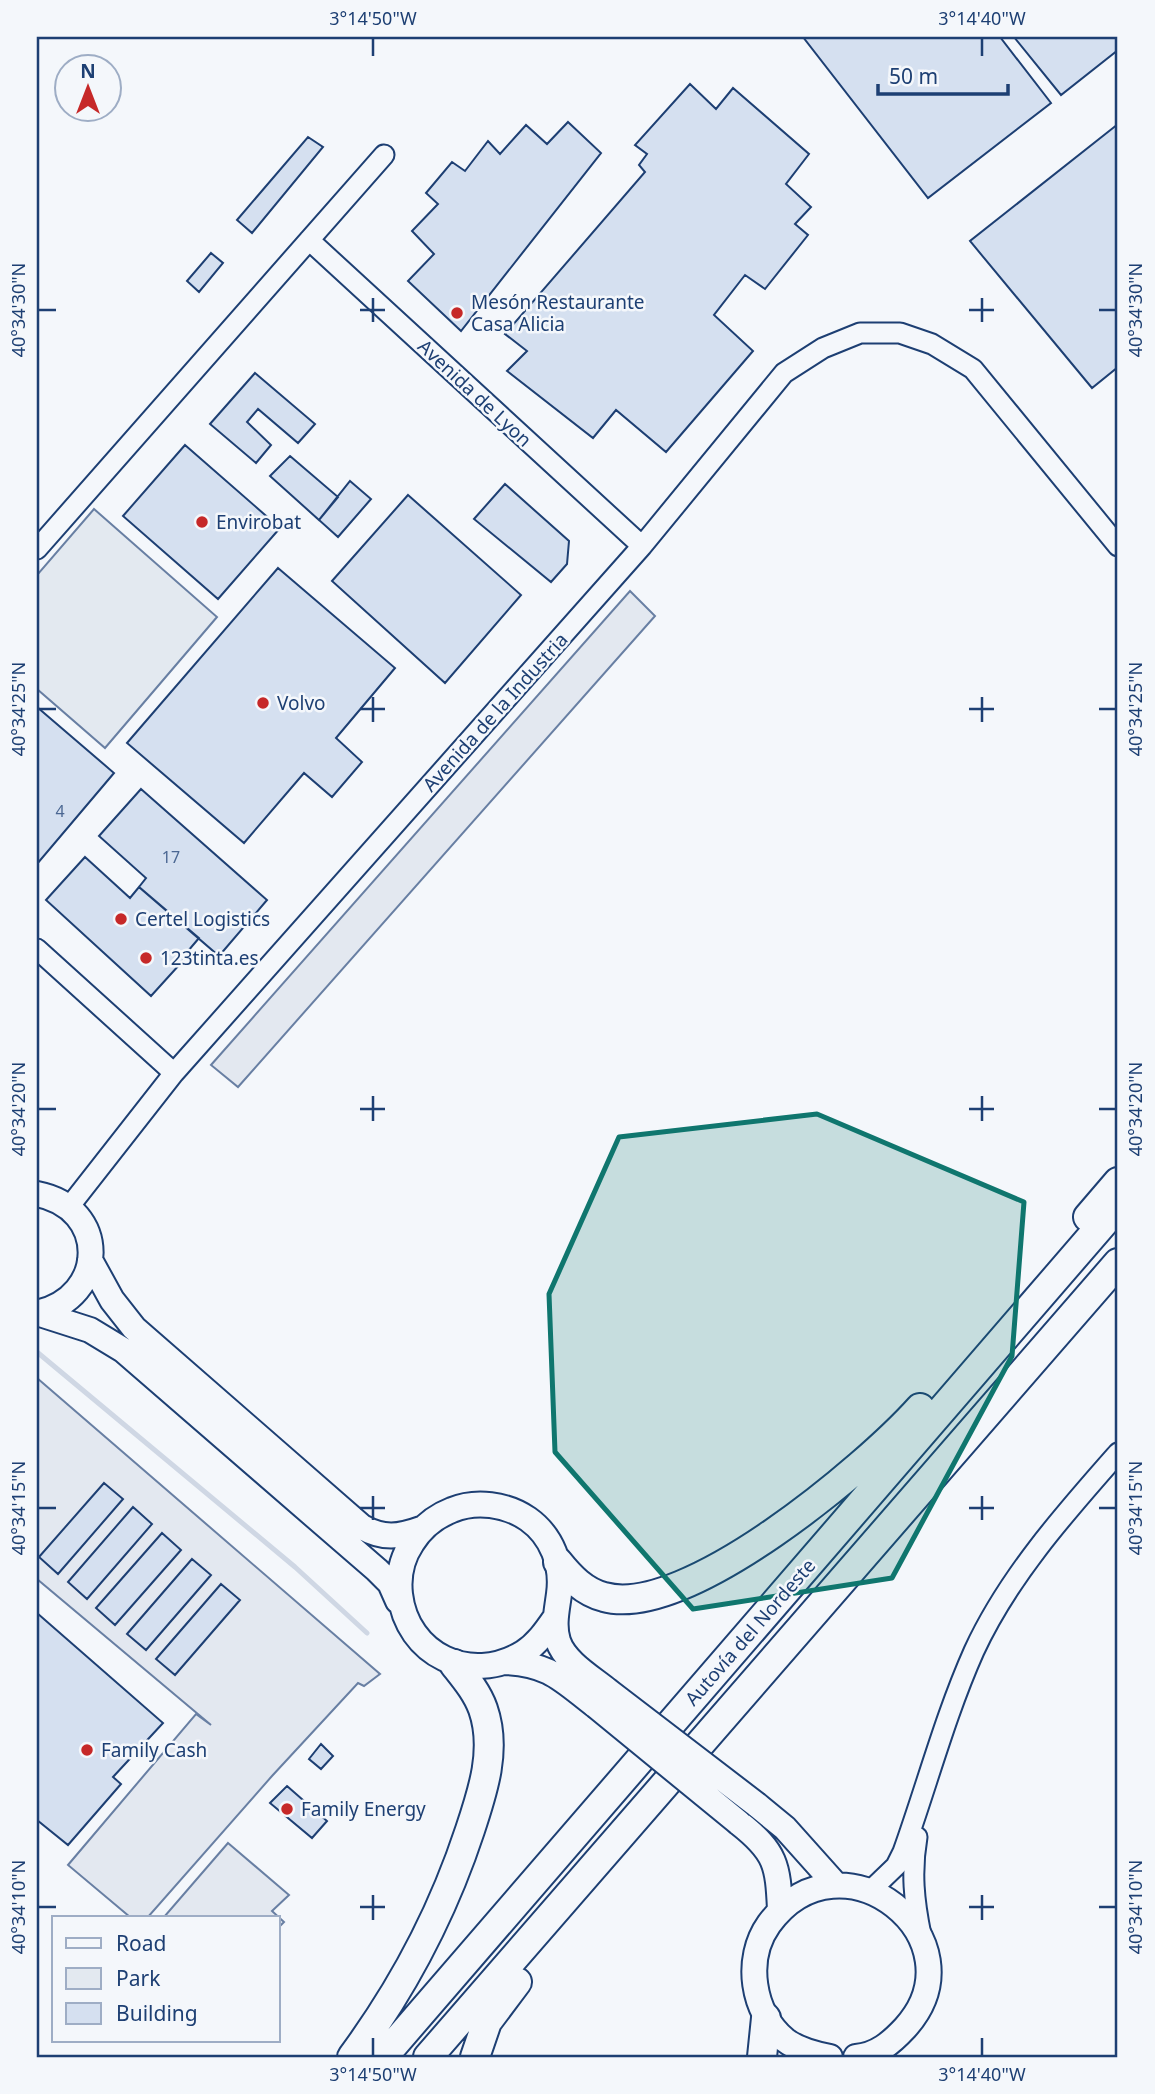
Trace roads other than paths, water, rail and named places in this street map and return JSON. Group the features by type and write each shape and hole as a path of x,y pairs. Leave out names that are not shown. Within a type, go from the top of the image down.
{"highway":[{"path":"558,1562 573,1580 590,1592 604,1598 641,1599 685,1583 783,1527 820,1501 913,1416 1118,1182"},
{"name":"Autovía del Nordeste","path":"383,2057 1118,1206"},
{"name":"Autovía del Nordeste","path":"428,2057 1118,1263"},
{"path":"352,2057 386,2008 418,1953 457,1870 483,1790 488,1733 483,1709 472,1687 454,1664"},
{"path":"475,2057 480,2038 496,2007 603,1881 635,1819"},
{"path":"762,2057 766,2018"}],"main road":[{"path":"37,1194 51,1197 69,1207 79,1218 90,1245 86,1276 73,1295 53,1309 37,1313"},
{"path":"90,1260 112,1300 134,1328 362,1527 387,1537 421,1529"},
{"path":"37,1313 90,1329 123,1350 377,1570 390,1583 415,1635 428,1649 454,1664 482,1666 504,1662 537,1665 601,1698 757,1805 785,1828 836,1885"},
{"path":"402,1609 398,1581 405,1553 421,1529 439,1515 461,1506 484,1504 507,1508 528,1519 545,1535 558,1562 559,1590 555,1618 559,1642 566,1654 601,1698 757,1837 772,1857 778,1879 780,1910"},
{"path":"504,1662 524,1652 542,1637 555,1618"},
{"path":"830,2057 811,2054 785,2039 766,2018 755,1991 754,1962 762,1933 780,1910 796,1897 816,1888 836,1885 857,1886 895,1904 911,1920 922,1940 927,1962 927,1984 922,2004 910,2022 893,2041 881,2049 856,2057"}],"street":[{"path":"37,549 384,155"},
{"name":"Avenida de Lyon","path":"309,240 642,546"},
{"name":"Avenida de la Industria","path":"69,1207 174,1073 642,546 784,373 823,348 860,333 900,333 932,344 973,369 1118,546"},
{"path":"37,949 174,1073"},
{"path":"870,1891 896,1866 975,1649 1033,1556 1118,1452"},
{"path":"922,1940 912,1878 923,1797"}],"waterway":[{"path":"37,1352 295,1567 367,1633"}],"place":[{"name":"Mesón Restaurante Casa Alicia","path":"457,313"},
{"name":"Envirobat","path":"202,522"},
{"name":"Volvo","path":"263,703"},
{"name":"Certel Logistics","path":"121,919"},
{"name":"123tinta.es","path":"146,958"},
{"name":"Family Cash","path":"87,1750"},
{"name":"Family Energy","path":"287,1809"}]}
